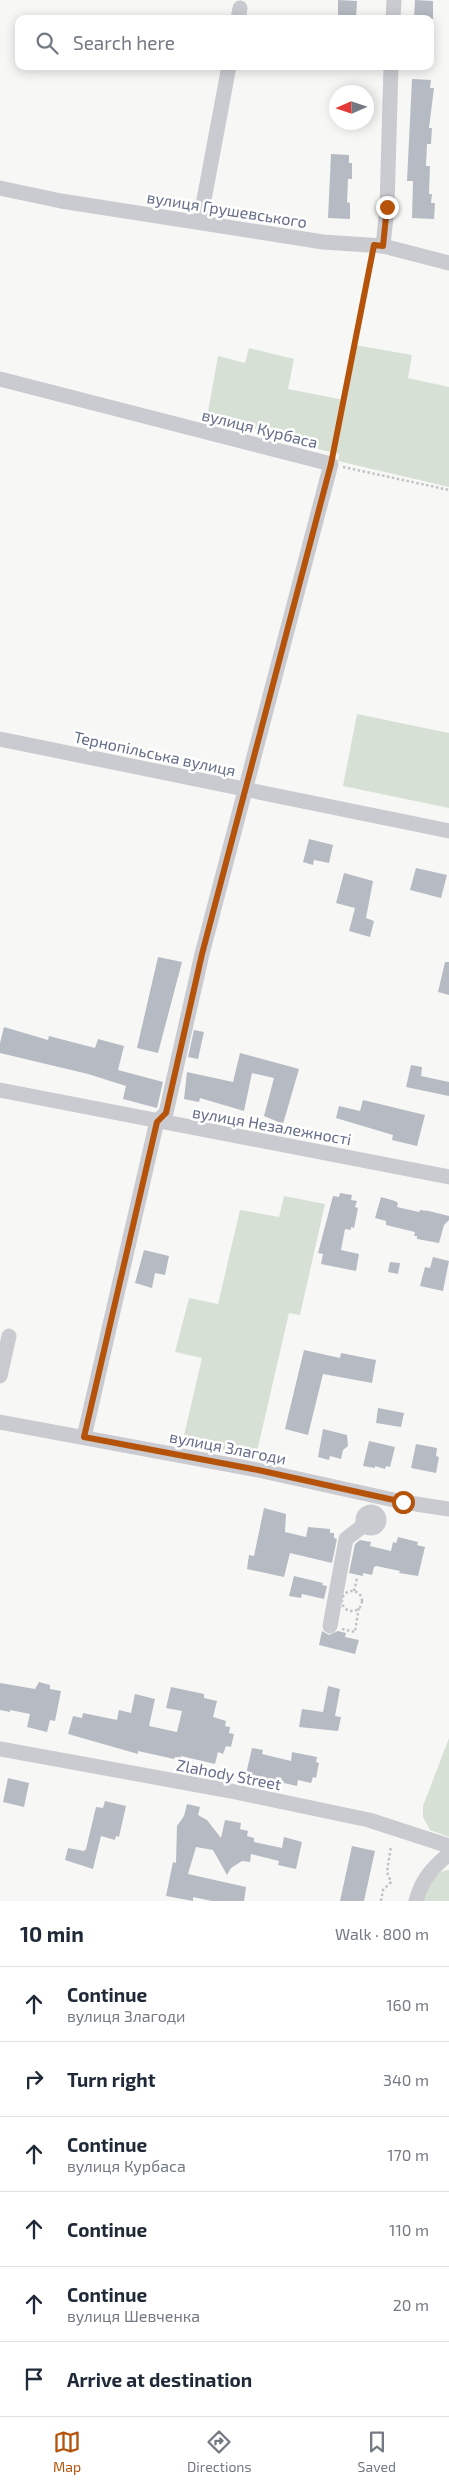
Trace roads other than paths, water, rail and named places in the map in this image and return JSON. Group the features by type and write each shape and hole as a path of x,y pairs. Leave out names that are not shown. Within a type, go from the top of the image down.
{"street":[{"path":"393,15 394,0"},
{"path":"200,221 229,70"},
{"path":"378,246 387,207 391,70"},
{"name":"вулиця Грушевського","path":"0,188 61,201 200,221 323,242 378,246 449,263"},
{"name":"вулиця Курбаса","path":"0,379 331,464 202,954 166,1113 157,1122 84,1437"},
{"name":"Тернопільська вулиця","path":"0,739 449,832"},
{"name":"вулиця Незалежності","path":"0,1090 157,1122 449,1176"},
{"path":"0,1376 9,1336"},
{"name":"вулиця Злагоди","path":"0,1422 258,1470 377,1496 449,1509"},
{"path":"330,1626 346,1539 369,1518 377,1496"},
{"name":"Zlahody Street","path":"0,1749 230,1791 360,1818 449,1846"},
{"path":"416,1901 422,1882 432,1869 449,1854"}]}
